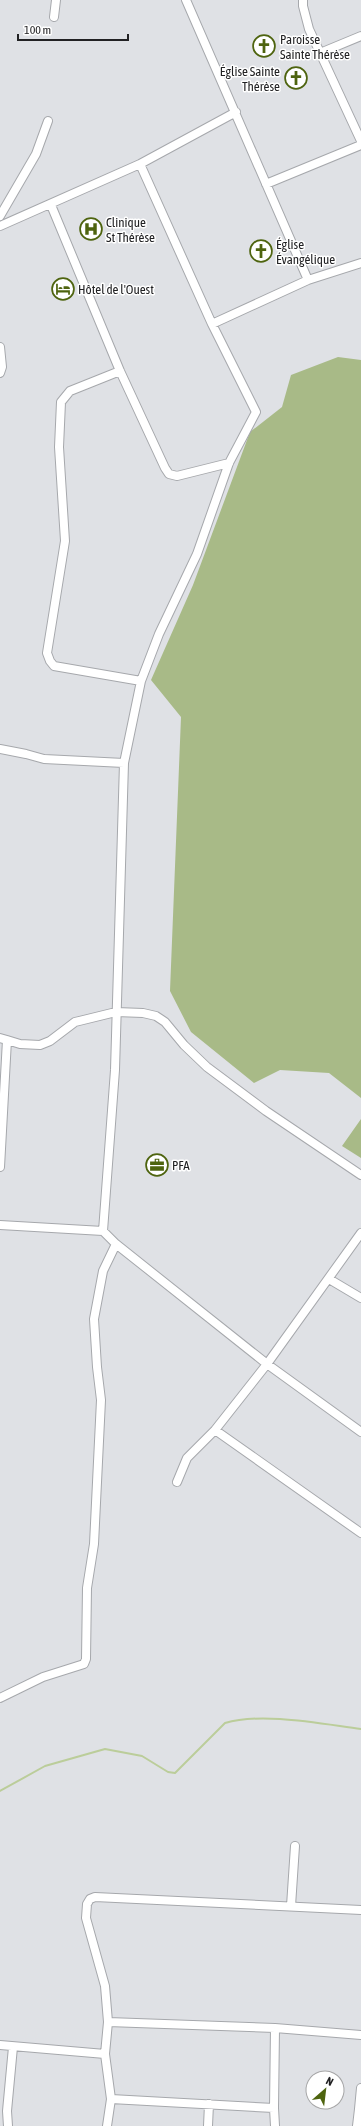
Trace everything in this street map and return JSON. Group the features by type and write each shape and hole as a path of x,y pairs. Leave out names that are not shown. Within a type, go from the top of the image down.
{"street":[{"path":"54,18 56,0"},
{"path":"186,0 308,280"},
{"path":"303,0 309,29 361,141"},
{"path":"320,53 361,36"},
{"path":"0,226 140,164 236,112"},
{"path":"0,216 36,154 48,121"},
{"path":"266,184 361,145"},
{"path":"103,1231 115,1070 124,763 141,681 159,634 197,554 229,464 256,412 212,324 140,164"},
{"path":"51,204 120,371 169,474 177,476 229,464"},
{"path":"212,324 308,280 361,263"},
{"path":"0,347 2,367 0,373"},
{"path":"120,371 70,392 60,402 59,447 65,541 47,652 50,661 54,666 141,681"},
{"path":"0,749 26,754 44,760 124,763"},
{"path":"0,1167 4,1039 20,1044 40,1045 50,1041 75,1022 116,1012 143,1013 156,1016 165,1022 184,1046 207,1067 266,1111 361,1175"},
{"path":"0,1225 103,1231 116,1244 267,1364 361,1432"},
{"path":"177,1482 186,1458 215,1430 267,1364 361,1233"},
{"path":"0,1698 43,1677 76,1668 84,1664 86,1659 87,1588 94,1544 101,1400 96,1367 94,1319 103,1272 116,1244"},
{"path":"329,1279 361,1298"},
{"path":"215,1430 361,1533"},
{"path":"291,1906 294,1846"},
{"path":"107,2126 111,2099 105,2054 108,2022 105,1986 86,1918 87,1904 90,1899 95,1897 361,1910"},
{"path":"108,2022 275,2028 361,2035"},
{"path":"275,2028 275,2126"},
{"path":"0,2045 105,2054"},
{"path":"8,2126 7,2111 13,2047"},
{"path":"357,2126 360,2109 361,2088"},
{"path":"111,2099 274,2108"},
{"path":"208,2104 208,2126"}],"green space":[{"path":"338,357 361,360 361,1098 329,1073 280,1070 254,1083 191,1032 170,991 181,717 151,680 193,585 250,432 282,407 291,375"},
{"path":"361,1119 361,1158 342,1146"}],"waterway":[{"path":"0,1791 45,1766 105,1749 142,1756 168,1772 175,1773 225,1723 240,1720 292,1720 361,1729"}],"place":[{"name":"Paroisse Sainte Thérèse","path":"264,46"},
{"name":"Église Sainte Thérèse","path":"296,78"},
{"name":"Clinique St Thérèse","path":"91,229"},
{"name":"Église Évangélique","path":"261,251"},
{"name":"Hôtel de l'Ouest","path":"63,289"},
{"name":"PFA","path":"157,1165"}]}
